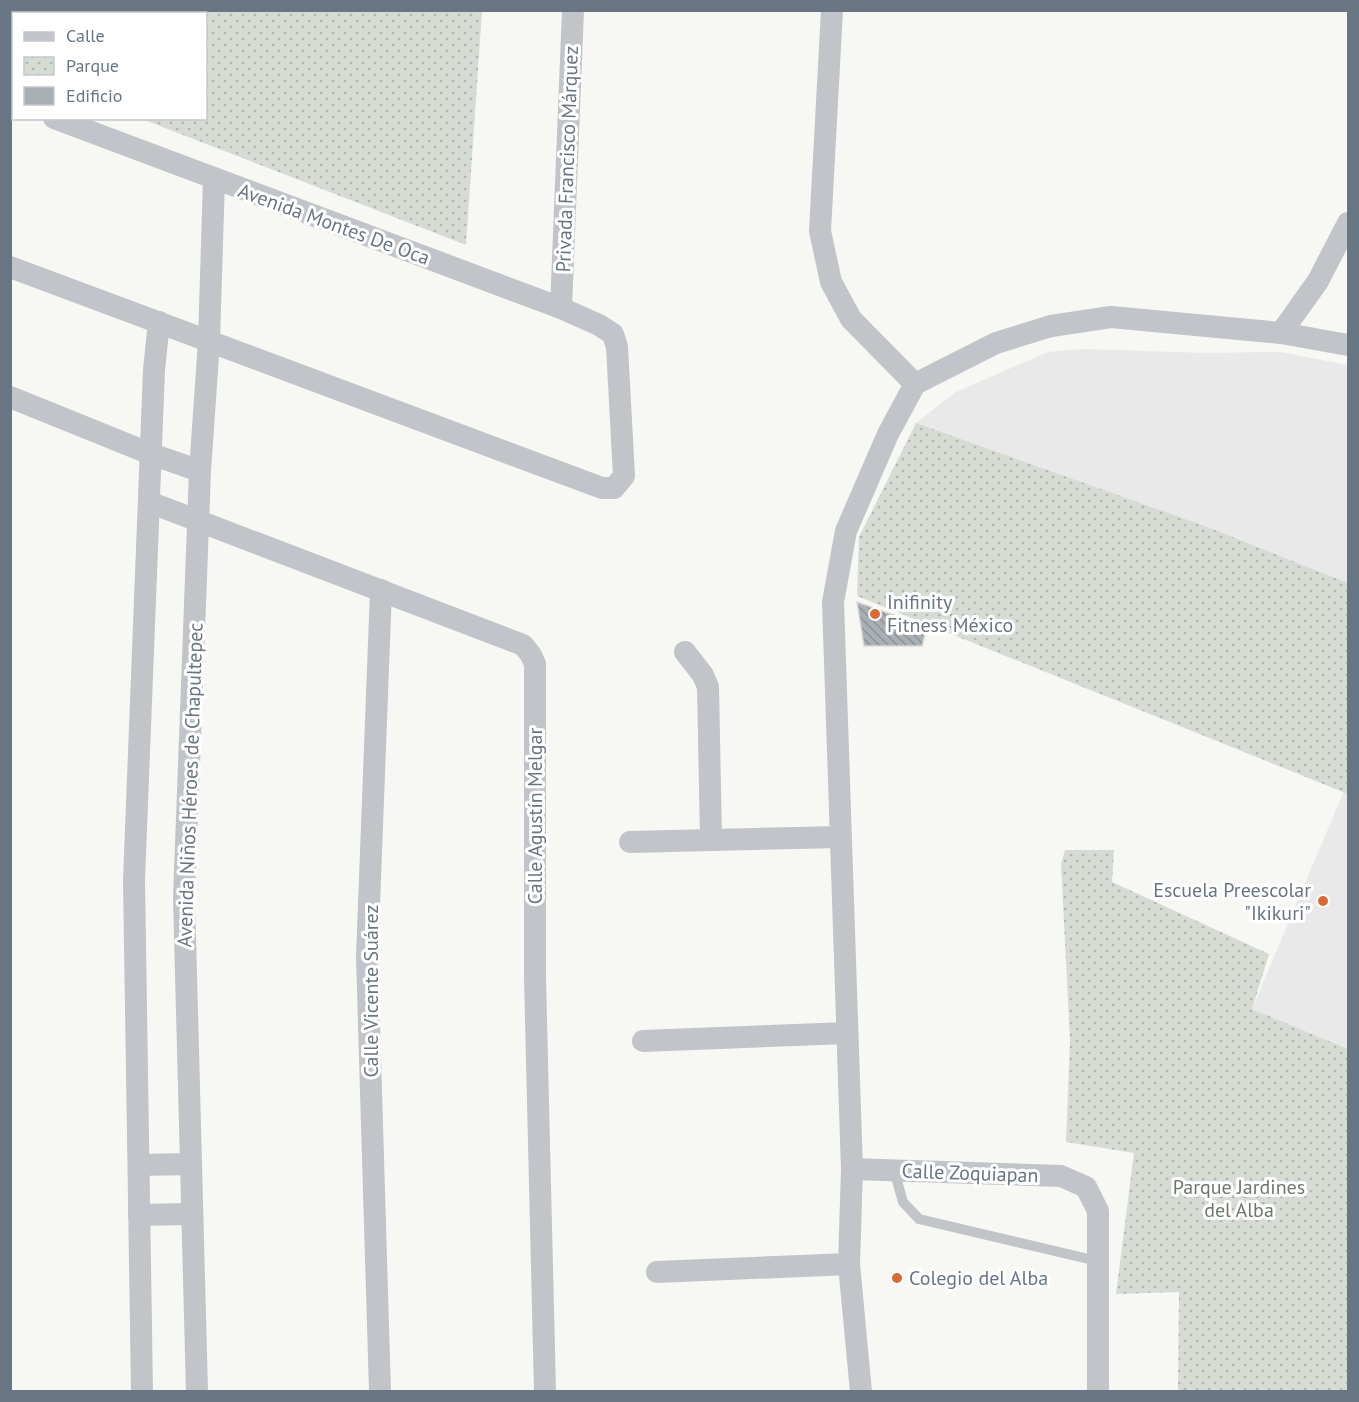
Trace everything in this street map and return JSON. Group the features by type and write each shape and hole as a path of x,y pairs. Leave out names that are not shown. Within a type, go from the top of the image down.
{"street":[{"name":"Privada Francisco Márquez","path":"561,308 573,10"},
{"path":"832,10 820,231 831,282 851,320 915,384"},
{"name":"Avenida Montes De Oca","path":"59,120 561,308 599,325 613,334 618,347 624,476 614,489 602,488 209,340"},
{"name":"Avenida Niños Héroes de Chapultepec","path":"197,1392 184,898 200,471 209,340 214,179"},
{"path":"1281,333 1318,281 1348,224"},
{"path":"10,267 209,340"},
{"path":"861,1392 849,1264 852,1169 833,602 846,531 888,434 915,384 996,343 1051,326 1111,317 1281,333 1348,345"},
{"path":"142,1392 134,880 148,502 154,370 159,322"},
{"path":"10,397 151,454 200,471"},
{"name":"Calle Agustín Melgar","path":"148,502 523,645 531,655 535,664 535,977 545,1392"},
{"name":"Calle Vicente Suárez","path":"380,1392 368,957 381,590"},
{"path":"685,652 703,675 708,687 711,840"},
{"path":"630,842 840,837"},
{"path":"643,1041 847,1033"},
{"path":"139,1165 191,1164"},
{"name":"Calle Zoquiapan","path":"852,1169 1061,1176 1086,1187 1098,1211 1097,1262"},
{"path":"139,1215 192,1214"},
{"path":"1097,1262 1098,1392"},
{"path":"657,1272 849,1264"}],"lane":[{"path":"894,1170 903,1202 919,1219 1097,1262"}],"shaded area":[{"path":"1084,349 1207,353 1280,352 1348,365 1348,583 1205,526 916,423 956,392 1048,352"},
{"name":"Escuela Preescolar \"Ikikuri\"","path":"1344,791 1348,793 1348,1049 1252,1009"}],"green space":[{"path":"11,10 482,11 466,245 145,120 207,120 207,12 12,12 11,53"},
{"path":"916,423 1205,526 1348,583 1348,794 857,596 859,537"},
{"name":"Parque Jardines del Alba","path":"1065,850 1114,850 1112,882 1269,954 1252,1009 1348,1049 1348,1391 1178,1391 1179,1292 1116,1294 1134,1153 1066,1142 1070,1040 1061,864"}],"building":[{"name":"Inifinity Fitness México","path":"857,602 927,627 922,646 864,646"}],"place":[{"name":"Inifinity Fitness México","path":"875,614"},
{"name":"Escuela Preescolar \"Ikikuri\"","path":"1323,901"},
{"name":"Colegio del Alba","path":"897,1278"}]}
